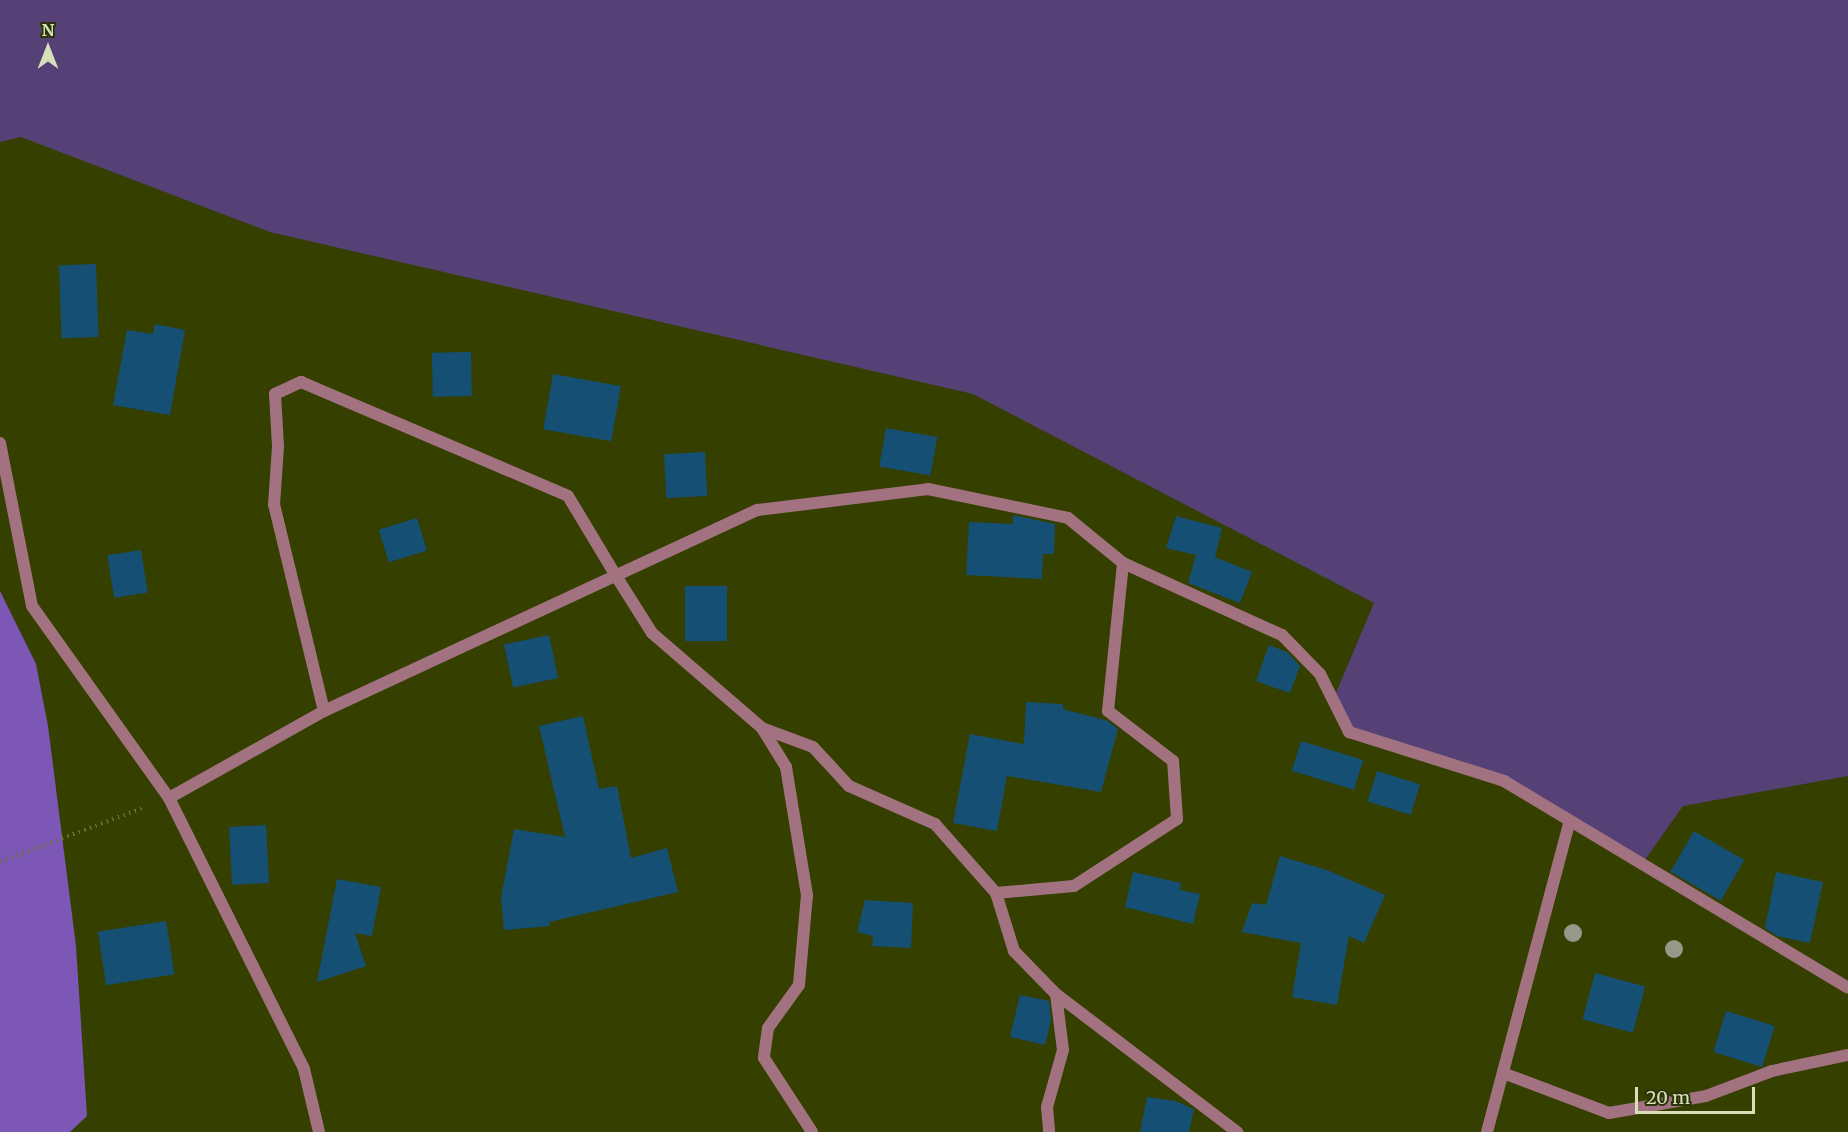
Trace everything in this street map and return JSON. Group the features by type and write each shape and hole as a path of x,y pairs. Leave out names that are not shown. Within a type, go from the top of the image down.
{"street":[{"path":"324,711 274,505 278,446 276,394 301,382 568,496 652,633 762,728 786,767 807,895 799,985 768,1028 764,1058 812,1132"},
{"path":"0,443 32,606 169,798 304,1070 319,1132"},
{"path":"169,798 324,711 758,510 928,489 1068,518 1123,563 1282,635 1320,674 1349,732 1504,781 1848,988"},
{"path":"996,893 1074,886 1177,819 1173,761 1108,711 1123,563"},
{"path":"762,728 813,747 849,786 935,824 996,893 1014,951 1056,994 1237,1132"},
{"path":"1487,1132 1570,821"},
{"path":"1049,1132 1047,1107 1063,1050 1056,994"},
{"path":"1503,1073 1609,1113 1706,1096 1772,1071 1848,1055"}],"path":[{"path":"0,862 169,798"}],"shaded area":[{"path":"0,0 1848,0 1848,776 1683,806 1642,864 1504,781 1349,732 1333,700 1374,603 973,394 270,232 21,137 0,142"},
{"path":"0,591 36,664 48,726 76,946 87,1116 70,1132 0,1132"}],"building":[{"path":"96,264 99,337 62,338 59,265"},
{"path":"155,324 185,330 170,415 113,405 127,330 153,334"},
{"path":"471,352 472,396 433,397 432,353"},
{"path":"553,374 621,386 611,441 543,429"},
{"path":"886,428 937,437 930,475 879,466"},
{"path":"705,452 707,496 666,498 664,454"},
{"path":"1013,515 1055,524 1054,554 1043,554 1042,579 966,575 969,522 1013,524"},
{"path":"1176,516 1222,528 1215,557 1252,572 1240,603 1188,583 1196,555 1166,548"},
{"path":"417,518 427,551 389,562 379,530"},
{"path":"141,550 148,592 114,598 107,555"},
{"path":"685,586 727,586 727,641 685,641"},
{"path":"549,635 558,678 513,688 504,645"},
{"path":"1269,645 1287,652 1300,666 1290,693 1256,681"},
{"path":"1026,702 1063,704 1063,709 1108,721 1118,729 1101,792 1007,776 997,831 953,823 970,734 1024,744"},
{"path":"583,716 599,789 617,786 631,858 667,848 678,892 549,922 550,926 504,930 501,897 514,829 565,837 539,726"},
{"path":"1301,741 1363,760 1354,790 1292,771"},
{"path":"1377,771 1420,784 1411,815 1368,802"},
{"path":"266,825 269,883 232,885 229,827"},
{"path":"1694,831 1744,860 1721,901 1670,872"},
{"path":"1280,856 1327,870 1385,895 1364,943 1349,936 1337,1005 1292,997 1301,943 1242,932 1252,903 1266,905"},
{"path":"1133,872 1181,883 1180,890 1200,894 1193,924 1125,907"},
{"path":"1776,872 1823,882 1810,943 1777,936 1765,928"},
{"path":"337,879 381,887 372,936 355,933 366,966 317,982"},
{"path":"865,900 913,903 911,948 872,946 873,936 857,932"},
{"path":"166,921 174,974 106,985 98,932"},
{"path":"1595,973 1645,986 1633,1033 1583,1019"},
{"path":"1020,995 1049,1001 1051,1020 1045,1045 1010,1037"},
{"path":"1726,1011 1775,1026 1762,1067 1713,1052"},
{"path":"1147,1097 1175,1101 1194,1109 1189,1132 1140,1132"}]}
